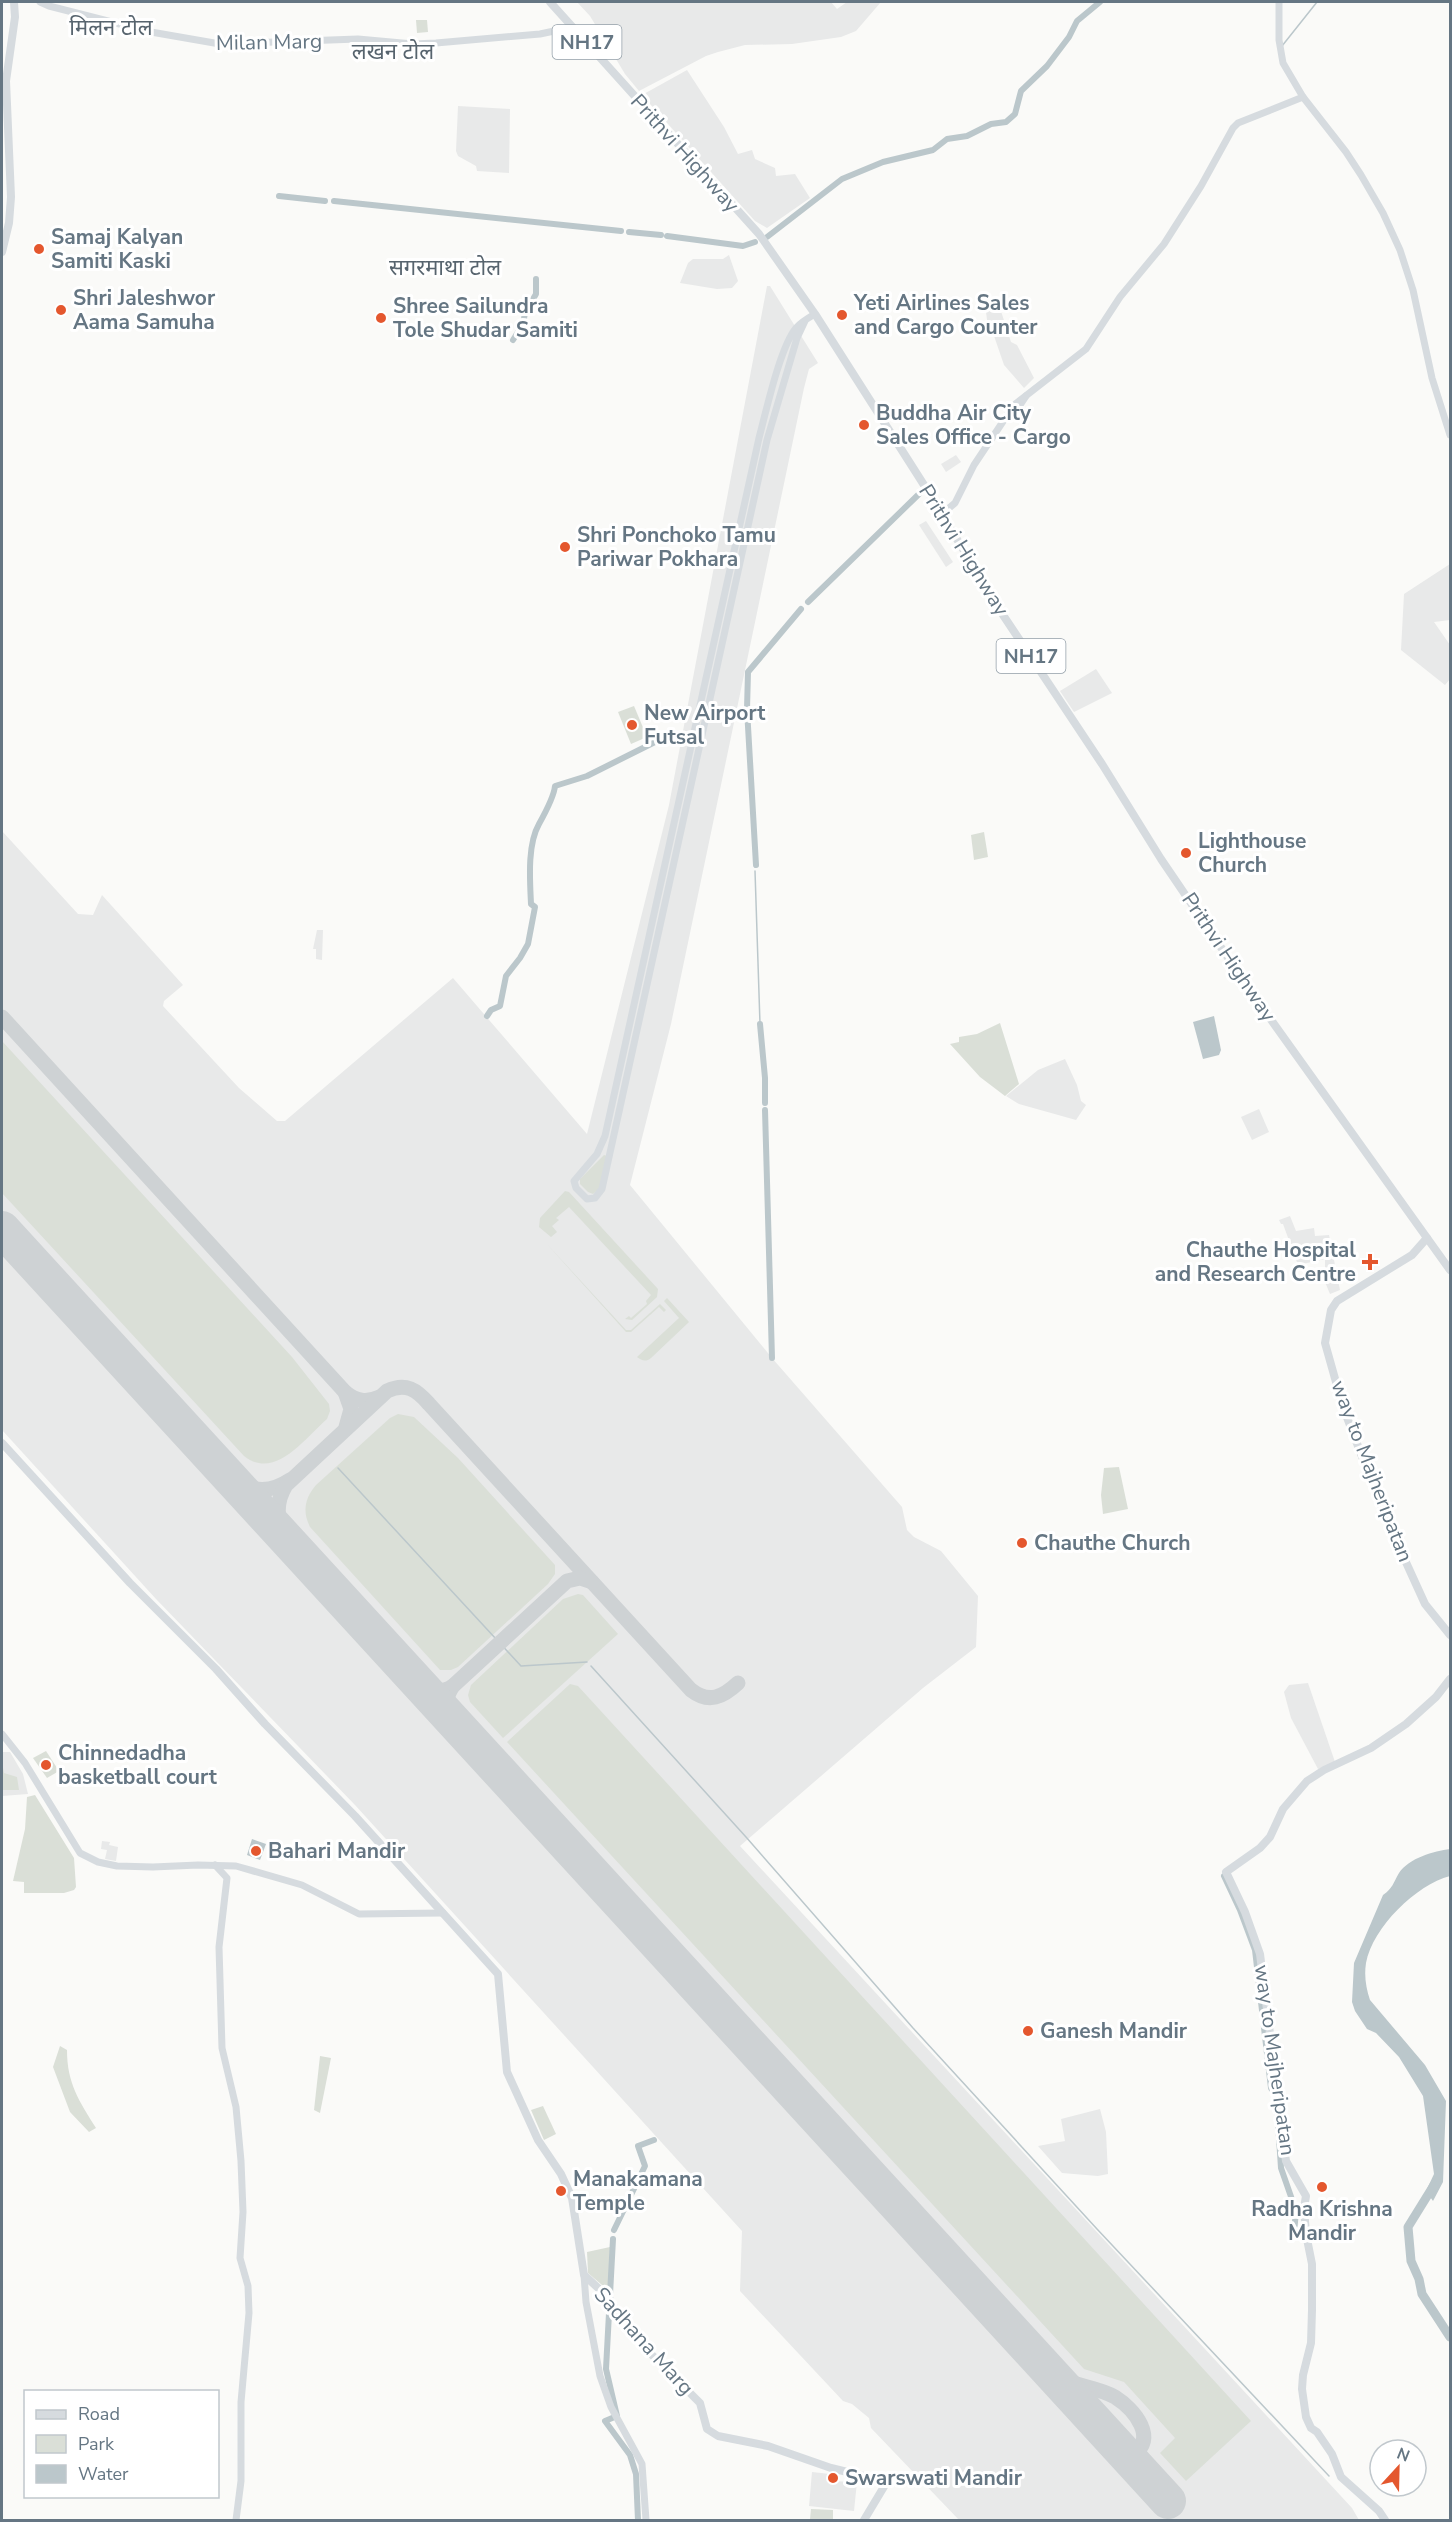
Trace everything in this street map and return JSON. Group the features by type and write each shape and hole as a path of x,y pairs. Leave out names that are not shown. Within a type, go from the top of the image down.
{"highway":[{"name":"Prithvi Highway","path":"550,2 759,234 815,314 1003,615 1102,764 1161,859 1254,996 1450,1270"}],"main road":[{"path":"2,252 9,223 11,197 6,81 15,17 14,2"},
{"name":"way to Majheripatan","path":"1427,1238 1412,1255 1337,1301 1331,1310 1325,1343 1343,1407 1384,1514 1425,1604 1450,1635"},
{"path":"2,1443 130,1583 216,1669 265,1724 355,1816 498,1974 507,2072 538,2140 561,2174 572,2198 584,2275"},
{"name":"way to Majheripatan","path":"1384,2520 1379,2511 1341,2477 1332,2454 1317,2432 1311,2428 1306,2417 1302,2389 1311,2343 1312,2264 1306,2234 1304,2208 1306,2196 1287,2161 1260,1954 1245,1912 1226,1872 1260,1848 1270,1837 1283,1809 1307,1781 1324,1770 1371,1748 1406,1724 1436,1697 1450,1679"},
{"name":"Sadhana Marg","path":"584,2275 609,2298 622,2321 651,2354 700,2403 707,2429 711,2432 718,2436 768,2446 831,2468 880,2480 885,2485 864,2520"}],"street":[{"name":"Milan Marg","path":"40,2 142,30 220,44 358,39 412,44 435,43 540,34 573,27"},
{"path":"1279,2 1279,40 1283,63 1303,97 1356,167 1383,213 1400,250 1413,290 1432,378 1450,435"},
{"path":"942,514 955,503 974,465 1017,402 1086,349 1120,297 1164,244 1201,186 1233,128 1238,123 1303,97"},
{"path":"805,321 797,338 767,440 602,1189 599,1196 587,1199 576,1188 574,1181 597,1154 605,1136 759,438 787,345 798,327 805,321 815,314"},
{"path":"2,1734 25,1763 80,1853 87,1858 117,1866 236,1866 302,1885 359,1914 443,1913"},
{"path":"215,1865 226,1878 219,1947 222,2048 236,2107 243,2212 240,2258 248,2286 249,2313 242,2392 240,2481 236,2520"},
{"path":"584,2275 586,2302 600,2376 611,2408 642,2464 646,2520"}],"shaded area":[{"path":"577,2 831,2 837,9 847,2 881,2 856,31 841,37 792,44 745,45 718,52 639,91 625,74 590,16"},
{"path":"687,70 724,127 738,154 752,150 755,159 775,168 776,176 795,174 810,198 767,228 755,221 642,95"},
{"path":"458,106 510,109 509,173 477,171 476,166 458,156 456,151"},
{"path":"729,255 738,281 732,288 717,289 680,283 688,263 693,259 723,259"},
{"path":"767,286 770,286 818,363 809,369 804,388 671,1024 630,1185 772,1358 902,1507 907,1530 914,1537 941,1551 978,1596 976,1647 923,1688 740,1846 1352,2508 1359,2520 959,2520 871,2428 869,2418 852,2404 843,2401 740,2291 742,2231 355,1805 156,1599 2,1430 2,831 78,914 93,915 102,895 183,985 164,1001 163,1006 239,1088 277,1121 285,1121 453,978 587,1134 669,805"},
{"path":"1000,308 1011,342 1017,345 1034,378 1024,388 1004,365 993,333 988,327 986,312"},
{"path":"956,455 961,462 946,472 941,464"},
{"path":"926,521 953,562 946,567 919,525"},
{"path":"1450,564 1450,620 1434,622 1450,645 1450,679 1445,685 1401,650 1404,594"},
{"path":"1096,669 1112,693 1074,712 1060,691"},
{"path":"317,930 323,930 322,960 316,959 316,949 313,949"},
{"path":"1065,1059 1077,1085 1081,1101 1086,1105 1076,1120 1019,1104 1006,1096 1038,1070"},
{"path":"1259,1109 1269,1132 1252,1140 1241,1117"},
{"path":"1290,1216 1296,1231 1314,1228 1315,1236 1329,1235 1340,1290 1330,1294 1325,1282 1325,1259 1298,1265 1283,1224 1279,1220"},
{"path":"1308,1683 1335,1762 1318,1769 1291,1718 1284,1692 1289,1685"},
{"path":"2,1752 10,1752 23,1774 28,1794 2,1796"},
{"path":"102,1841 110,1842 109,1845 118,1847 116,1861 105,1859 107,1850 101,1849"},
{"path":"1100,2109 1106,2132 1108,2174 1098,2176 1062,2173 1038,2146 1065,2141 1061,2119"},
{"path":"812,2472 830,2474 829,2481 857,2482 854,2511 809,2506"}],"green space":[{"path":"416,20 427,20 428,32 417,33"},
{"name":"New Airport Futsal","path":"634,706 647,737 631,744 618,712"},
{"path":"984,832 988,857 974,860 971,835"},
{"path":"1000,1023 1019,1084 1005,1096 980,1077 950,1044 959,1042 959,1037 977,1034"},
{"path":"2,1041 292,1357 329,1404 330,1411 327,1419 289,1454 267,1463 256,1462 244,1456 2,1193"},
{"path":"604,1155 607,1156 599,1189 593,1194 580,1184 580,1179"},
{"path":"565,1191 569,1192 658,1289 657,1297 632,1320 625,1319 629,1316 631,1318 647,1304 646,1301 651,1295 569,1207 556,1218 559,1220 552,1226 557,1232 551,1237 539,1227 540,1218"},
{"path":"546,1243 626,1330 631,1330 660,1304 666,1310 664,1312 659,1307 631,1332 626,1332"},
{"path":"667,1298 689,1322 651,1358 642,1360 637,1357 679,1318 664,1301"},
{"path":"398,1414 414,1417 458,1458 555,1565 555,1574 548,1584 458,1667 451,1670 440,1670 310,1527 306,1516 307,1500 316,1485 390,1418"},
{"path":"1119,1467 1128,1509 1103,1514 1101,1495 1104,1468"},
{"path":"578,1594 583,1595 618,1634 503,1738 470,1702 468,1695 471,1685 563,1599"},
{"path":"570,1684 578,1686 1251,2421 1186,2481 1160,2453 1175,2438 1124,2382 1084,2369 507,1742"},
{"name":"Chinnedadha basketball court","path":"46,1751 59,1771 47,1778 33,1758"},
{"path":"2,1762 4,1773 17,1777 19,1790 2,1790"},
{"path":"35,1795 74,1858 76,1887 74,1890 64,1893 24,1893 24,1882 13,1881 25,1829 27,1797"},
{"path":"60,2046 67,2050 72,2082 79,2100 96,2128 89,2132 70,2112 53,2067"},
{"path":"320,2056 331,2058 320,2113 314,2110"},
{"path":"543,2106 556,2134 544,2140 531,2110"},
{"path":"610,2247 609,2291 588,2273 587,2252"},
{"path":"811,2509 833,2510 833,2520 810,2519"}],"water":[{"path":"1214,1016 1221,1050 1219,1055 1203,1059 1193,1022"},
{"path":"252,1839 266,1844 260,1860 247,1855"},
{"path":"1450,1849 1450,1876 1424,1888 1398,1909 1377,1935 1365,1968 1370,2000 1425,2065 1446,2101 1443,2182 1433,2201 1426,2191 1434,2174 1423,2096 1399,2057 1376,2033 1367,2029 1352,2002 1354,1963 1383,1895 1409,1863 1429,1854"}],"waterway":[{"path":"767,237 842,179 883,162 933,150 947,139 967,136 991,124 1006,122 1015,114 1021,91 1047,66 1069,37 1077,21 1100,2"},
{"path":"1282,46 1317,2"},
{"path":"279,196 325,201"},
{"path":"334,201 621,231"},
{"path":"629,232 661,235"},
{"path":"667,236 743,246 755,242"},
{"path":"513,340 536,294 536,279"},
{"path":"808,602 919,494"},
{"path":"756,865 747,709 748,672 801,609"},
{"path":"487,1016 491,1010 500,1006 506,976 528,944 535,907 531,904 530,885 533,842 555,786 587,776 673,733"},
{"path":"755,871 760,1024"},
{"path":"760,1024 765,1103"},
{"path":"765,1110 772,1358"},
{"path":"338,1468 521,1666 587,1662"},
{"path":"591,1666 746,1837 913,2028 1097,2229 1329,2476"},
{"path":"1224,1876 1255,1950 1271,2088 1276,2097"},
{"path":"1277,2107 1281,2168 1296,2211 1294,2233"},
{"path":"614,2230 645,2166 638,2146 654,2140"},
{"path":"1434,2185 1408,2227 1411,2261 1419,2279 1422,2294 1450,2337"},
{"path":"613,2239 606,2369 617,2416 605,2421 630,2455 636,2474 638,2520"}],"taxiway":[{"path":"2,1017 345,1392"},
{"path":"288,1541 281,1527 278,1513 278,1506 286,1485 387,1391 405,1387 425,1399 691,1690 710,1698 727,1692 738,1683"},
{"path":"346,1427 351,1409 345,1392 361,1400 380,1397"},
{"path":"228,1476 243,1485 258,1489 274,1488 290,1480"},
{"path":"454,1722 447,1704 448,1695 453,1686 567,1581 580,1578 592,1582"},
{"path":"416,1681 434,1691 453,1686"},
{"path":"1046,2368 1063,2379 1106,2393 1122,2402 1136,2416 1141,2425 1143,2441 1140,2449 1132,2456 1115,2456 1106,2447 1094,2420"}],"runway":[{"path":"2,1229 1168,2501"}],"place":[{"name":"Samaj Kalyan Samiti Kaski","path":"39,249"},
{"name":"Shri Jaleshwor Aama Samuha","path":"61,310"},
{"name":"Yeti Airlines Sales and Cargo Counter","path":"842,315"},
{"name":"Shree Sailundra Tole Shudar Samiti","path":"381,318"},
{"name":"Buddha Air City Sales Office - Cargo","path":"864,425"},
{"name":"Shri Ponchoko Tamu Pariwar Pokhara","path":"565,547"},
{"name":"New Airport Futsal","path":"632,725"},
{"name":"Lighthouse Church","path":"1186,853"},
{"name":"Chauthe Hospital and Research Centre","path":"1370,1262"},
{"name":"Chauthe Church","path":"1022,1543"},
{"name":"Chinnedadha basketball court","path":"46,1765"},
{"name":"Bahari Mandir","path":"256,1851"},
{"name":"Ganesh Mandir","path":"1028,2031"},
{"name":"Radha Krishna Mandir","path":"1322,2187"},
{"name":"Manakamana Temple","path":"561,2191"},
{"name":"Swarswati Mandir","path":"833,2478"}],"district":[{"name":"मिलन टोल","path":"111,27"},
{"name":"लखन टोल","path":"393,51"},
{"name":"सगरमाथा टोल","path":"445,267"}]}
